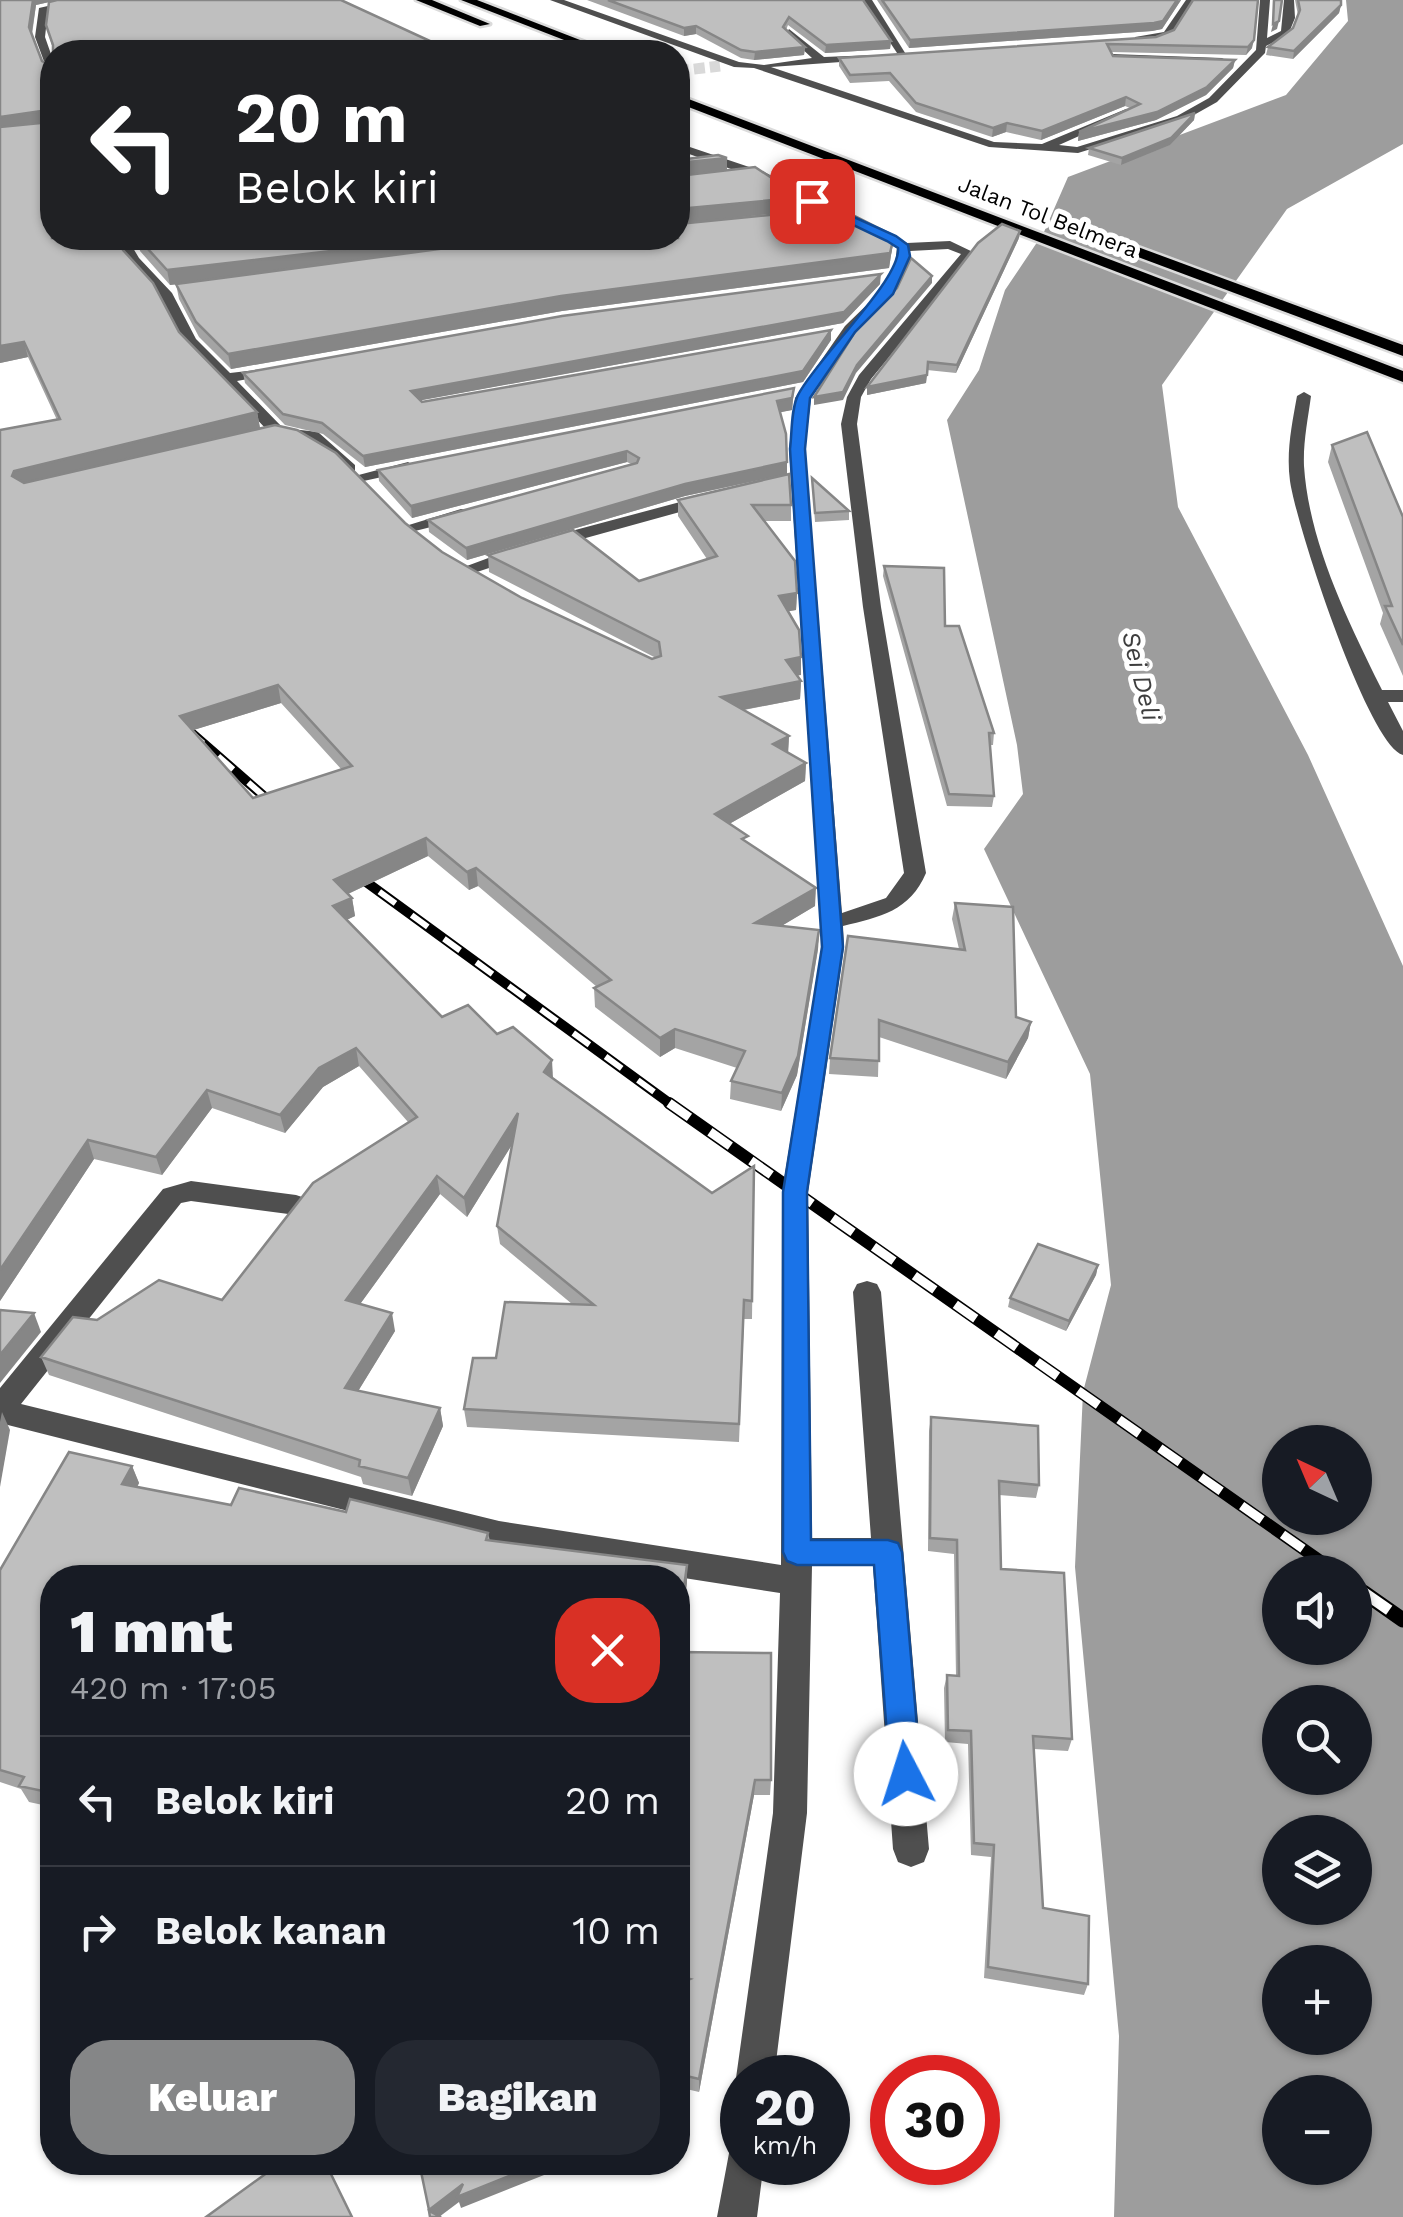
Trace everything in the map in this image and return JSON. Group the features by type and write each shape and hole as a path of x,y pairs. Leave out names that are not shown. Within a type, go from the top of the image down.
{"highway":[{"path":"422,0 506,33"},
{"path":"468,0 573,40"},
{"name":"Jalan Tol Belmera","path":"690,105 1403,377"},
{"name":"Jalan Tol Belmera","path":"1058,222 1403,351"}],"street":[{"path":"41,40 44,8 90,0"},
{"path":"555,0 668,40"},
{"path":"867,0 902,54"},
{"path":"1126,40 1167,34 1192,0"},
{"path":"754,65 983,142 1039,151 1106,145 1181,118 1213,100 1252,62 1263,44 1265,0"},
{"path":"1263,44 1285,32 1289,0"},
{"path":"789,32 822,60"},
{"path":"690,48 738,65"},
{"path":"720,66 921,53"},
{"path":"1104,57 1252,62"},
{"path":"1039,151 1130,111"},
{"path":"690,152 760,175 904,247 950,245 968,253 864,378 851,409 858,510 915,873 909,893 900,902 832,922"},
{"path":"727,178 760,175"},
{"path":"803,218 839,214"},
{"path":"758,2055 790,1812 796,1567 795,1192 833,947 793,481 801,390 842,331 886,294 888,275 904,247"},
{"path":"130,250 165,292 190,342 278,432"},
{"path":"165,292 184,290"},
{"path":"223,379 298,366"},
{"path":"1304,396 1296,457 1300,494 1320,564 1374,696 1403,748"},
{"path":"233,443 278,432 313,435 374,495"},
{"path":"359,477 418,465"},
{"path":"466,570 540,545 728,495"},
{"path":"408,528 481,509"},
{"path":"1374,696 1403,696"},
{"path":"296,1205 191,1191 172,1196 158,1208 0,1410 499,1535 796,1567 888,1552"},
{"path":"867,1292 912,1849"},
{"path":"737,2217 741,2185"}],"water":[{"name":"Sei Deli","path":"1346,0 1403,0 1403,144 1287,209 1162,385 1178,507 1308,755 1403,966 1403,2217 1114,2217 1119,2036 1075,1567 1083,1392 1111,1285 1090,1074 984,849 1023,794 1017,745 947,420 979,370 1005,290 1044,232 1068,177 1286,95 1348,21"}],"building":[{"path":"0,0 33,0 29,27 40,56 40,111 0,117"},
{"path":"341,0 428,40 51,40 46,25 49,2"},
{"path":"608,0 863,0 891,41 826,45 789,17 783,27 805,47 741,50 696,26 684,28"},
{"path":"882,0 1177,0 1163,21 1154,23 910,40"},
{"path":"1193,0 1258,0 1254,40 1248,47 1107,44 1113,56 1235,60 1207,87 1157,112 1079,132 1140,104 1126,97 1042,131 1007,123 993,128 916,103 890,73 850,75 839,58 1156,37 1174,30"},
{"path":"1274,0 1282,0 1279,21 1273,24"},
{"path":"1298,0 1341,0 1341,5 1294,51 1268,47 1293,28 1300,10"},
{"path":"1195,113 1171,138 1122,158 1089,148"},
{"path":"40,123 40,250 123,250 153,283 179,332 257,412 14,471 12,476 24,483 275,425 297,430 336,453 405,523 442,552 522,598 652,659 661,656 659,642 488,555 573,530 639,581 717,556 678,500 789,474 791,505 752,505 795,561 797,593 779,596 799,630 801,657 786,660 801,681 721,697 789,736 773,744 806,763 715,814 748,836 742,839 816,888 755,923 819,930 798,1056 782,1093 731,1081 745,1051 675,1029 660,1038 594,988 611,980 476,868 467,872 426,838 334,880 352,898 333,906 442,1017 468,1005 497,1034 513,1027 552,1060 544,1072 712,1193 754,1166 752,1301 744,1300 739,1424 464,1409 473,1358 496,1358 505,1302 594,1305 497,1226 518,1113 464,1198 437,1176 346,1300 392,1313 345,1388 440,1408 408,1478 359,1466 360,1460 41,1357 73,1317 97,1320 159,1280 222,1300 313,1183 417,1117 356,1048 319,1068 280,1115 207,1090 156,1157 88,1140 0,1270 0,430 60,419 24,342 0,346 0,127","holes":["278,685 352,766 253,798 180,716"]},
{"path":"718,155 727,158 690,162 690,158"},
{"path":"755,167 787,188 800,189 806,197 690,208 690,175"},
{"path":"839,208 894,236 890,253 561,296 228,354 196,322 176,284 432,250 690,250 690,223"},
{"path":"1002,224 1020,231 957,365 928,362 927,375 867,387 978,243"},
{"path":"149,250 340,250 167,270"},
{"path":"911,258 932,276 857,365 843,392 814,397 858,327 897,288"},
{"path":"881,274 844,312 411,391 422,402 831,330 803,371 363,456 322,423 283,414 243,373 562,316"},
{"path":"794,388 792,398 777,401 786,434 787,462 685,484 466,548 428,520 637,463 639,458 627,451 411,506 378,470"},
{"path":"1367,432 1403,517 1403,645 1385,606 1392,606 1332,445"},
{"path":"812,478 849,511 815,513"},
{"path":"884,566 944,568 945,626 959,626 994,733 989,733 994,796 949,794"},
{"path":"955,903 1013,907 1016,1017 1031,1022 1008,1062 879,1020 879,1061 830,1058 848,936 965,950"},
{"path":"1038,1244 1098,1265 1069,1321 1010,1298"},
{"path":"0,1310 34,1313 0,1355"},
{"path":"931,1417 1038,1426 1039,1485 999,1481 1001,1569 1064,1573 1072,1739 1033,1736 1043,1908 1089,1916 1088,1984 988,1967 994,1845 974,1843 971,1731 948,1730 947,1675 959,1676 957,1540 930,1538"},
{"path":"69,1452 132,1466 122,1484 231,1505 239,1488 346,1512 350,1499 488,1533 486,1540 687,1565 40,1565 40,1790 19,1786 24,1777 0,1770 0,1570"},
{"path":"690,1652 771,1653 771,1780 755,1780 699,2079 690,2077"},
{"path":"264,2175 331,2175 352,2217 206,2217"},
{"path":"422,2175 512,2175 457,2197 463,2184 429,2210"}],"tunnel":[{"path":"690,70 720,66"}],"railway":[{"path":"188,730 282,812"},
{"path":"347,868 672,1105"},
{"path":"669,1103 1312,1555"},
{"path":"1372,1598 1403,1620"}],"route":[{"path":"812,201 892,238 904,247 904,256 886,294 850,330 803,398 798,449 833,947 795,1192 797,1552 888,1552 906,1774"}]}
